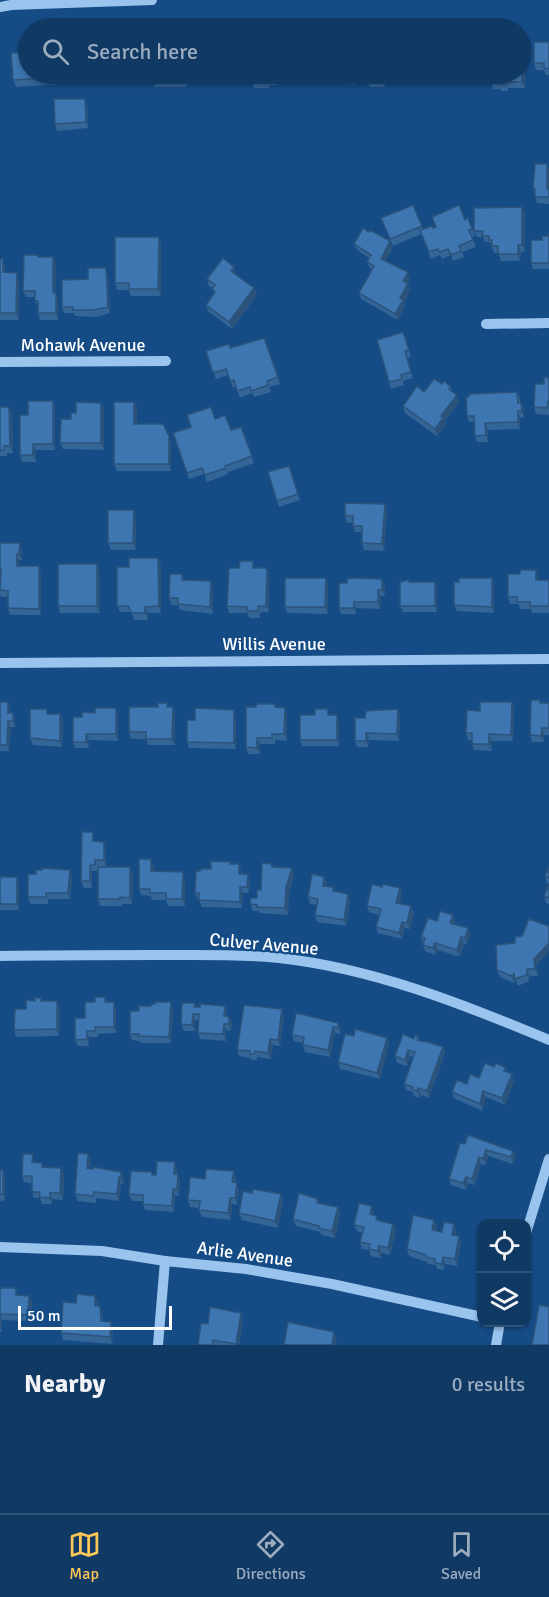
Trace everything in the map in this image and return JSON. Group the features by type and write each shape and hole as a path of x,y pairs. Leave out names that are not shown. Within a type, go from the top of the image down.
{"street":[{"path":"0,7 152,0"},
{"path":"486,324 549,323"},
{"name":"Mohawk Avenue","path":"0,362 166,361"},
{"name":"Willis Avenue","path":"0,663 549,659"},
{"name":"Culver Avenue","path":"0,956 204,955 278,958 337,968 405,987 467,1006 549,1040"},
{"path":"530,1219 549,1159"},
{"name":"Arlie Avenue","path":"0,1247 102,1251 165,1261 246,1269 332,1284 477,1316"},
{"path":"158,1345 165,1261"},
{"path":"496,1345 499,1327"}],"building":[{"path":"534,42 549,42 549,69 544,68 544,63 534,63"},
{"path":"18,52 18,80 13,80 11,53"},
{"path":"54,99 85,99 86,122 55,124"},
{"path":"535,164 547,164 549,197 535,197 535,189 533,189"},
{"path":"413,205 422,226 390,239 381,218"},
{"path":"459,205 465,220 468,218 473,240 459,246 461,251 451,255 448,249 429,252 420,230 436,227 432,217"},
{"path":"522,207 522,245 518,245 518,254 498,254 498,246 492,246 489,236 482,236 483,231 474,231 474,208"},
{"path":"363,228 390,241 381,259 408,272 403,281 408,283 400,298 403,300 395,314 359,293 374,266 367,262 371,255 354,244"},
{"path":"548,234 549,263 531,263 531,240 542,240 542,236 548,236"},
{"path":"115,237 159,237 158,289 129,289 129,283 115,283"},
{"path":"24,255 53,257 53,293 56,293 56,313 38,313 35,291 23,291"},
{"path":"223,258 234,267 231,271 254,288 229,322 206,305 215,292 212,289 215,285 207,279"},
{"path":"0,259 3,259 3,272 17,273 16,313 0,313"},
{"path":"88,268 106,268 108,307 73,310 73,307 62,307 62,280 88,279"},
{"path":"403,332 409,350 405,351 411,372 401,375 402,379 389,382 377,340"},
{"path":"264,338 278,377 267,381 268,385 251,391 250,387 237,391 234,380 230,381 226,369 213,373 206,351 229,344 230,348"},
{"path":"544,377 549,378 547,408 534,407 535,384 544,384"},
{"path":"434,379 442,384 444,381 457,395 441,416 443,418 435,429 403,406 417,386 424,392"},
{"path":"517,392 518,403 521,403 522,411 518,411 518,422 485,423 486,435 475,436 474,416 467,416 466,397 469,397 469,394"},
{"path":"28,401 53,401 53,444 33,444 33,455 20,455 20,415 28,415"},
{"path":"76,402 101,403 101,443 60,443 61,419 71,419 71,413 76,413"},
{"path":"114,402 134,402 134,424 163,424 169,436 169,464 114,464"},
{"path":"0,407 9,407 10,446 4,446 4,450 0,450"},
{"path":"211,407 215,419 225,415 231,430 241,427 252,456 205,475 202,468 187,473 173,433 191,427 187,415"},
{"path":"289,466 298,494 277,501 268,472"},
{"path":"345,503 385,504 382,544 362,543 362,526 353,526 353,516 345,516"},
{"path":"108,510 134,510 133,543 108,543"},
{"path":"0,543 20,543 17,566 39,566 39,609 8,608 8,591 0,590"},
{"path":"129,558 158,558 159,606 145,607 145,613 132,613 128,606 117,606 117,567 129,567"},
{"path":"240,561 253,561 253,568 267,568 266,606 258,606 258,611 247,611 247,607 227,606 229,568 239,568"},
{"path":"58,564 97,564 97,606 58,606"},
{"path":"520,570 536,570 536,580 549,580 549,606 530,606 530,602 517,602 517,597 508,597 508,574 520,574"},
{"path":"170,574 182,574 182,580 211,581 210,607 178,604 178,598 169,598"},
{"path":"285,578 326,578 325,607 285,607"},
{"path":"459,578 492,578 492,607 454,605 454,582 459,582"},
{"path":"347,579 382,579 382,590 378,590 378,602 354,602 354,608 339,608 339,583 347,583"},
{"path":"409,580 409,582 435,582 435,606 400,606 400,582"},
{"path":"531,700 549,703 549,728 542,728 541,736 530,735"},
{"path":"0,702 8,702 8,713 13,713 13,721 8,721 7,745 0,745"},
{"path":"480,702 512,702 511,735 489,734 489,744 472,744 472,733 466,733 467,710 480,711"},
{"path":"158,703 167,703 167,707 173,707 172,739 146,739 146,732 129,732 129,707 158,707"},
{"path":"256,704 275,704 275,707 285,708 284,734 272,734 272,738 257,738 257,748 246,747 246,707 256,707"},
{"path":"95,708 116,708 116,734 86,734 86,742 73,742 73,717 82,717 82,712 95,713"},
{"path":"195,708 234,710 234,743 187,742 187,720 195,720"},
{"path":"30,709 47,709 47,714 60,714 60,741 30,738"},
{"path":"315,709 328,709 328,715 337,715 337,740 300,740 300,715 315,715"},
{"path":"398,709 397,734 366,733 366,741 355,741 355,718 365,718 366,711"},
{"path":"82,832 93,832 93,841 104,842 104,860 95,860 95,865 90,865 90,881 81,881"},
{"path":"139,859 151,859 151,871 183,872 182,899 166,899 166,893 150,893 150,889 139,889"},
{"path":"211,861 239,864 239,874 248,874 247,887 240,887 240,902 199,900 199,893 195,893 196,871 211,869"},
{"path":"262,863 272,864 272,867 292,868 286,888 285,908 257,907 257,905 250,904 251,898 257,898 257,890 261,890"},
{"path":"98,867 130,867 130,898 98,899"},
{"path":"42,868 70,870 68,893 46,893 46,897 28,897 28,874 36,874 36,870 42,870"},
{"path":"312,874 324,877 323,886 333,887 333,891 348,894 344,920 315,915 318,899 308,897"},
{"path":"0,877 17,877 17,904 0,904"},
{"path":"372,884 400,888 396,903 411,906 407,923 402,922 399,933 376,927 381,909 367,906"},
{"path":"549,884 549,898 544,896"},
{"path":"440,911 453,915 450,923 468,928 465,938 461,937 457,950 435,943 433,948 423,945 425,938 421,937 428,918 437,921"},
{"path":"529,919 549,926 549,943 534,959 535,969 527,969 527,975 515,979 514,974 512,976 497,970 496,945 515,943 515,937 522,936"},
{"path":"95,997 105,997 105,1002 114,1002 114,1027 95,1027 95,1031 87,1031 87,1039 75,1040 75,1018 85,1018 85,1002 95,1002"},
{"path":"35,998 41,998 41,1001 57,1001 57,1029 14,1030 15,1009 26,1009 26,1000 35,1001"},
{"path":"155,1002 171,1002 169,1037 130,1034 130,1011 139,1011 139,1006 151,1006"},
{"path":"182,1003 195,1003 194,1007 200,1007 200,1004 225,1006 224,1016 229,1017 229,1024 224,1024 223,1034 198,1033 199,1014 193,1014 192,1025 181,1024"},
{"path":"244,1005 282,1009 278,1040 270,1039 268,1053 255,1051 254,1054 250,1054 250,1051 237,1050"},
{"path":"296,1013 338,1023 338,1028 333,1027 328,1050 303,1045 304,1037 292,1035"},
{"path":"355,1029 387,1038 377,1073 338,1062 345,1034 354,1036"},
{"path":"403,1034 414,1039 415,1035 418,1037 417,1040 443,1047 427,1091 418,1088 417,1091 404,1084 415,1052 408,1050 405,1060 395,1056"},
{"path":"485,1063 494,1067 496,1063 506,1068 504,1071 512,1074 502,1098 483,1091 480,1104 452,1092 457,1080 467,1084 470,1074 479,1078"},
{"path":"468,1135 513,1151 511,1157 486,1150 483,1159 479,1157 472,1179 466,1177 463,1183 449,1179 460,1143 465,1144"},
{"path":"78,1153 88,1154 87,1168 121,1172 117,1194 94,1192 93,1196 75,1194"},
{"path":"23,1154 33,1154 32,1162 42,1163 42,1167 61,1168 60,1193 50,1193 50,1198 39,1197 40,1192 32,1192 32,1176 22,1176"},
{"path":"157,1161 175,1162 174,1174 178,1174 177,1189 173,1189 172,1206 143,1204 143,1195 129,1194 131,1171 152,1172 152,1175 156,1175"},
{"path":"206,1169 234,1171 232,1182 237,1183 235,1198 230,1198 228,1213 199,1210 200,1201 188,1200 190,1177 205,1179"},
{"path":"0,1170 3,1170 3,1194 0,1194"},
{"path":"253,1189 281,1194 275,1221 239,1213 243,1191 252,1193"},
{"path":"299,1193 318,1199 317,1203 338,1207 332,1231 293,1219"},
{"path":"359,1203 372,1206 370,1214 377,1216 376,1220 393,1224 388,1248 379,1246 378,1251 369,1249 370,1244 360,1242 364,1227 354,1225"},
{"path":"413,1215 434,1220 432,1230 442,1232 444,1222 454,1224 452,1235 459,1236 455,1259 443,1257 442,1264 435,1263 435,1259 407,1249"},
{"path":"0,1288 16,1288 16,1295 29,1296 28,1315 0,1314"},
{"path":"77,1294 95,1296 95,1306 100,1306 101,1321 111,1322 110,1337 61,1333 63,1302 76,1303"},
{"path":"539,1305 549,1307 549,1345 532,1345"},
{"path":"210,1307 241,1313 236,1344 213,1340 212,1345 198,1345 201,1323 208,1324"},
{"path":"288,1322 334,1332 332,1345 284,1344"}]}
